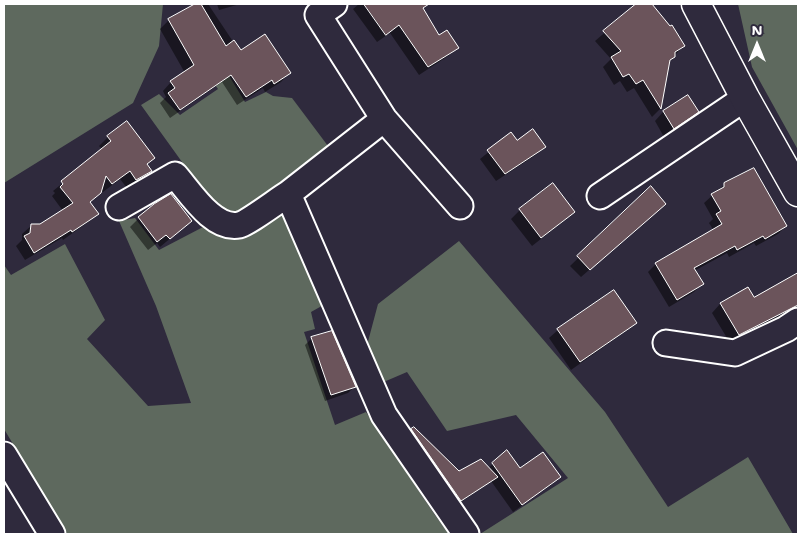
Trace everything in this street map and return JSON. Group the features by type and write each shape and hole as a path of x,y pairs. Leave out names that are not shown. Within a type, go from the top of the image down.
{"street":[{"path":"334,4 318,15 384,119 460,206"},
{"path":"696,4 745,98 798,192"},
{"path":"600,196 745,98"},
{"path":"120,207 175,175 214,220 229,226 241,225 288,194 384,119"},
{"path":"288,194 384,415 466,534"},
{"path":"666,343 736,353 786,329 798,321"},
{"path":"4,455 52,534"}],"green space":[{"path":"4,4 163,4 159,46 133,103 4,183"},
{"path":"738,4 798,4 798,150 752,67"},
{"path":"217,56 245,102 266,92 273,96 292,98 328,146 233,219 218,212 141,105 159,94 180,115 218,89 201,65"},
{"path":"285,207 327,303 311,312 315,329 304,332 335,425 366,412 449,534 67,534 4,429 4,265 11,275 65,244 105,320 87,339 148,406 191,403 156,306 119,221 135,218 159,250 205,226"},
{"path":"459,241 605,412 668,507 748,457 793,534 480,534 568,478 516,415 447,431 407,372 379,384 366,349 378,304"}],"building":[{"path":"195,4 201,4 226,46 234,40 241,50 265,34 291,73 274,84 272,80 246,97 231,75 180,110 168,93 175,88 170,81 194,65 168,19"},
{"path":"364,4 429,4 423,8 439,35 447,30 459,48 428,67 399,25 386,35"},
{"path":"636,4 652,4 670,26 672,25 685,46 675,52 675,57 670,60 661,109 643,80 636,84 629,74 623,77 611,57 621,51 603,31"},
{"path":"688,95 699,112 674,129 663,111"},
{"path":"127,121 155,158 147,164 152,171 136,180 130,171 112,184 106,176 101,193 90,202 99,214 72,232 71,230 34,253 24,236 30,233 31,224 40,224 73,203 60,187 63,184 61,181 111,141 107,136"},
{"path":"533,129 546,147 505,174 487,150 511,132 517,140"},
{"path":"754,168 787,226 765,239 763,236 737,250 735,246 694,268 704,284 677,300 655,263 722,224 716,214 721,211 711,194 724,187 724,183"},
{"path":"553,183 575,212 541,238 519,209"},
{"path":"651,186 666,204 590,270 577,256"},
{"path":"171,194 192,221 170,239 166,235 157,242 138,217 154,204"},
{"path":"798,273 798,305 739,335 720,303 748,287 754,297"},
{"path":"614,290 637,323 580,362 557,329"},
{"path":"332,331 356,387 331,395 311,337"},
{"path":"414,427 459,471 481,459 498,477 461,501 411,429"},
{"path":"507,450 520,468 543,452 561,477 522,505 492,463"}]}
